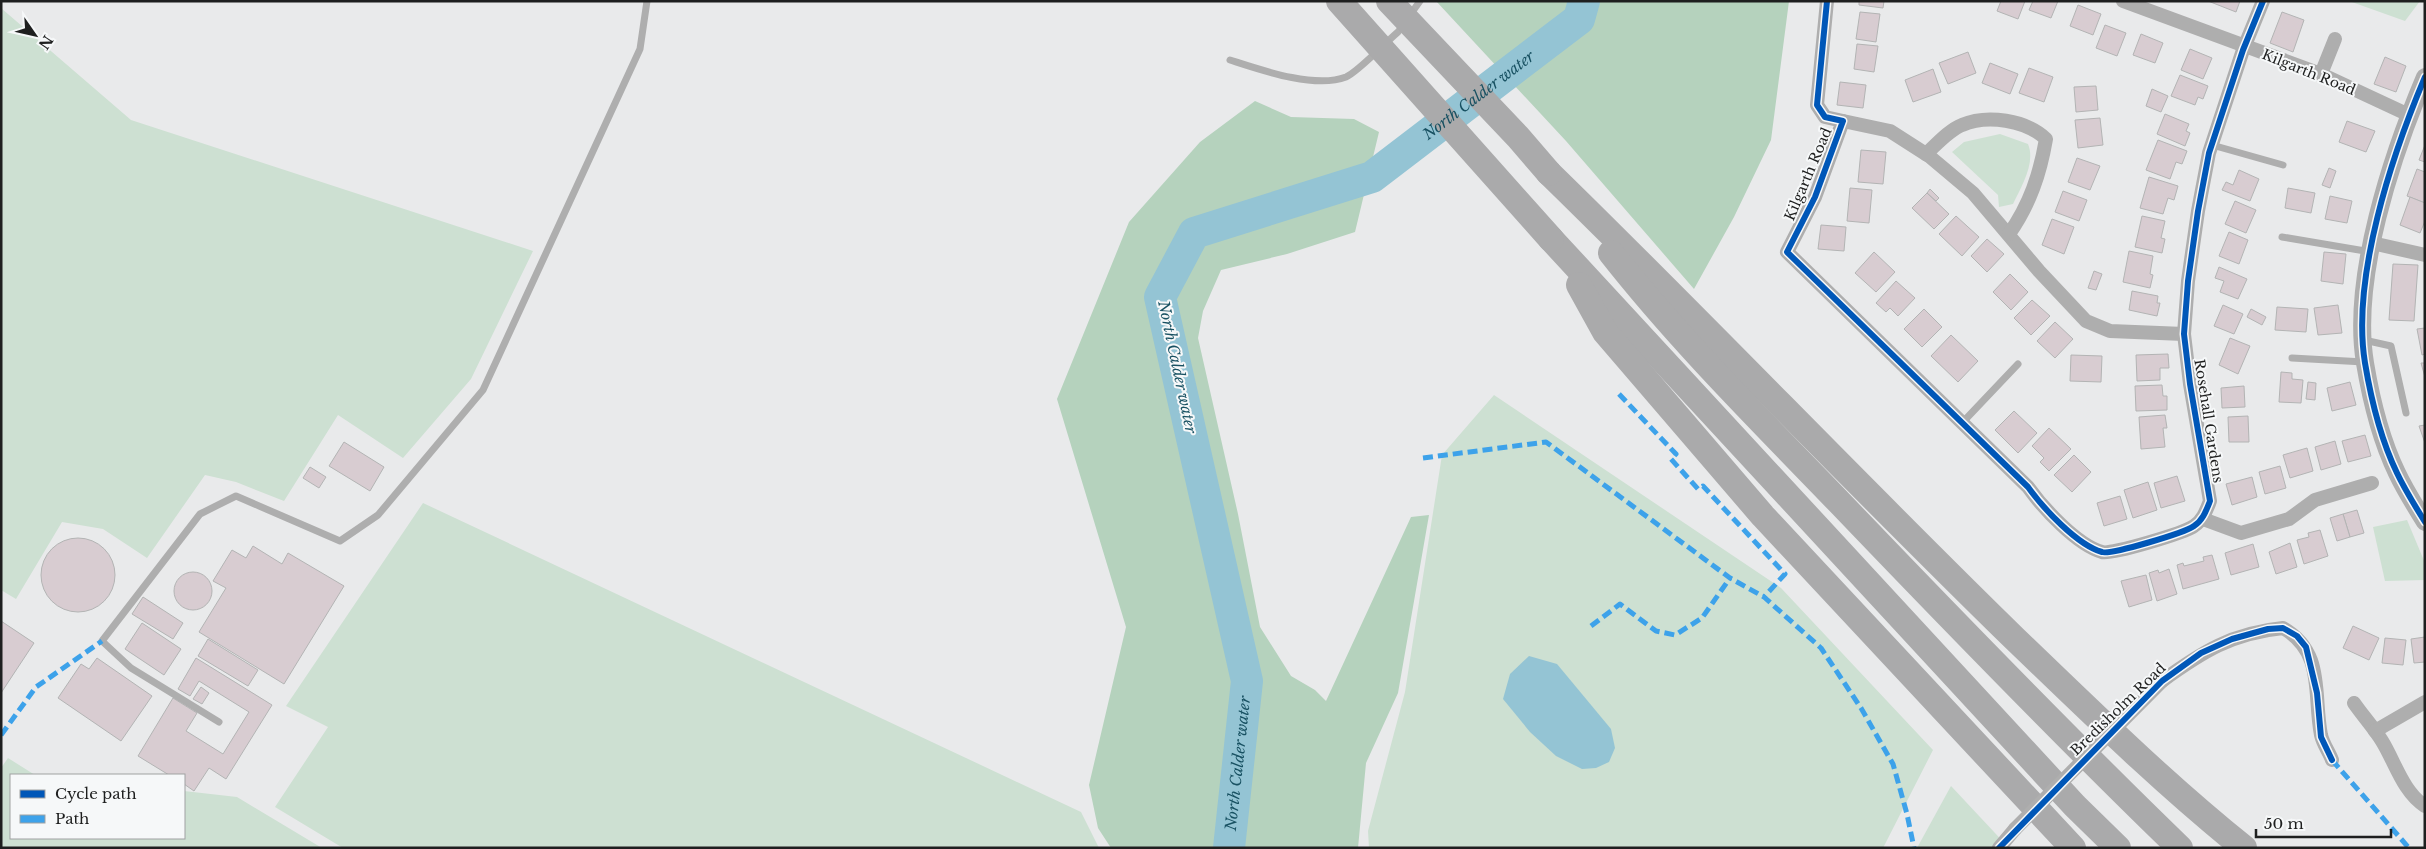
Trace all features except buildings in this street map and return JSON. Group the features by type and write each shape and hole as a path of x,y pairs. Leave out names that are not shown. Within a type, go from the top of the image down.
{"highway":[{"path":"1340,1 1566,257 1583,281 2074,806 2118,848"},
{"path":"1389,1 1518,137 1614,245 1958,584 2164,781 2244,848"},
{"path":"1614,245 1643,293 1730,389 1897,562 2180,848"},
{"path":"1583,281 1605,332 1763,516 2073,848"},
{"path":"1897,562 2024,677 2227,848"}],"street":[{"name":"Kilgarth Road","path":"1827,1 1817,106 1825,117 1844,121 1815,197 1787,252 1962,423"},
{"name":"Kilgarth Road","path":"2123,1 2321,74 2409,115"},
{"name":"Rosehall Gardens","path":"2203,519 2210,501 2190,384 2184,334 2198,211 2212,145 2245,46 2263,1"},
{"path":"2321,74 2335,39"},
{"path":"2425,77 2409,115 2387,180 2372,248 2363,302 2365,362 2379,422 2396,472 2425,522"},
{"path":"1926,154 1960,125 1983,119 2009,122 2037,130 2046,139 2042,162 2031,198 2009,234"},
{"path":"1844,121 1890,131 1926,154 1973,193 2039,271 2086,321 2110,331 2184,334"},
{"path":"2372,248 2425,255"},
{"path":"1962,423 2028,488 2044,509 2084,542 2103,553 2118,552 2192,527 2203,519 2241,533 2289,519 2315,500 2372,483"},
{"name":"Bredisholm Road","path":"1999,848 2015,829 2162,680 2201,652 2232,639 2283,628 2297,636 2306,647 2318,694 2321,737 2332,760"},
{"path":"2375,732 2425,702"},
{"path":"2354,703 2375,732 2406,786 2418,801 2425,806"}],"lane":[{"path":"219,722 130,668 102,641 200,514 236,496 340,541 378,514 384,507 483,390 640,49 648,1"},
{"path":"1230,60 1283,75 1324,82 1347,76 1398,32 1420,1"},
{"path":"2212,145 2283,165"},
{"path":"2282,237 2372,248"},
{"path":"2364,340 2391,346 2406,413"},
{"path":"2292,358 2365,362"},
{"path":"1962,423 2018,364"}],"green space":[{"path":"1436,1 1789,1 1771,140 1734,217 1694,289 1566,141"},
{"path":"2349,1 2420,1 2405,21"},
{"path":"1,8 131,120 533,251 471,379 403,458 338,415 284,501 236,482 205,475 147,558 103,529 62,522 16,599 1,590"},
{"path":"1255,101 1291,117 1354,119 1379,132 1355,232 1287,254 1221,270 1203,311 1198,338 1238,514 1260,627 1291,676 1315,690 1326,701 1411,517 1429,515 1398,693 1366,763 1358,848 1111,848 1098,828 1089,785 1126,627 1057,399 1129,222 1200,142"},
{"path":"2000,134 2028,144 2030,159 2023,183 2013,204 1999,207 1998,195 1952,152 1964,142"},
{"path":"1494,395 1781,588 1933,750 1883,848 1369,848 1368,831 1405,692 1442,455"},
{"path":"423,503 1081,812 1099,848 343,848 275,807 328,727 286,706"},
{"path":"2407,520 2425,563 2425,580 2385,581 2373,527"},
{"path":"8,758 33,774 10,774 10,839 185,839 185,791 237,797 322,848 1,848 1,768"},
{"path":"1951,786 2009,848 1917,848"}],"water":[{"path":"1529,656 1557,664 1611,729 1615,748 1609,762 1596,768 1582,769 1556,756 1530,732 1503,699 1510,674"}],"waterway":[{"name":"North Calder water","path":"1229,848 1247,681 1160,297 1194,233 1372,177 1579,19 1584,1"}],"marked path":[{"path":"1619,394 1676,454 1671,459 1698,489 1703,486 1785,574 1764,597"},
{"path":"1423,458 1546,442 1730,578 1764,597 1821,648 1861,708 1893,764 1914,848"},
{"path":"1591,626 1620,604 1656,631 1675,635 1702,618 1730,578"},
{"path":"1,735 36,687 102,641"},
{"path":"2332,760 2409,848"}],"cycle path":[{"path":"1827,1 1817,105 1825,117 1843,121 1815,197 1787,252 2028,487 2061,525 2082,542 2102,552 2148,543 2188,529 2200,521 2210,501 2190,384 2184,334 2188,281 2209,153 2243,50 2263,1"},
{"path":"2425,77 2412,108 2377,217 2364,293 2362,330 2367,377 2381,433 2400,479 2425,522"},
{"path":"1999,848 2162,681 2201,653 2232,639 2268,629 2283,628 2297,636 2306,647 2317,693 2321,737 2332,760"}]}
